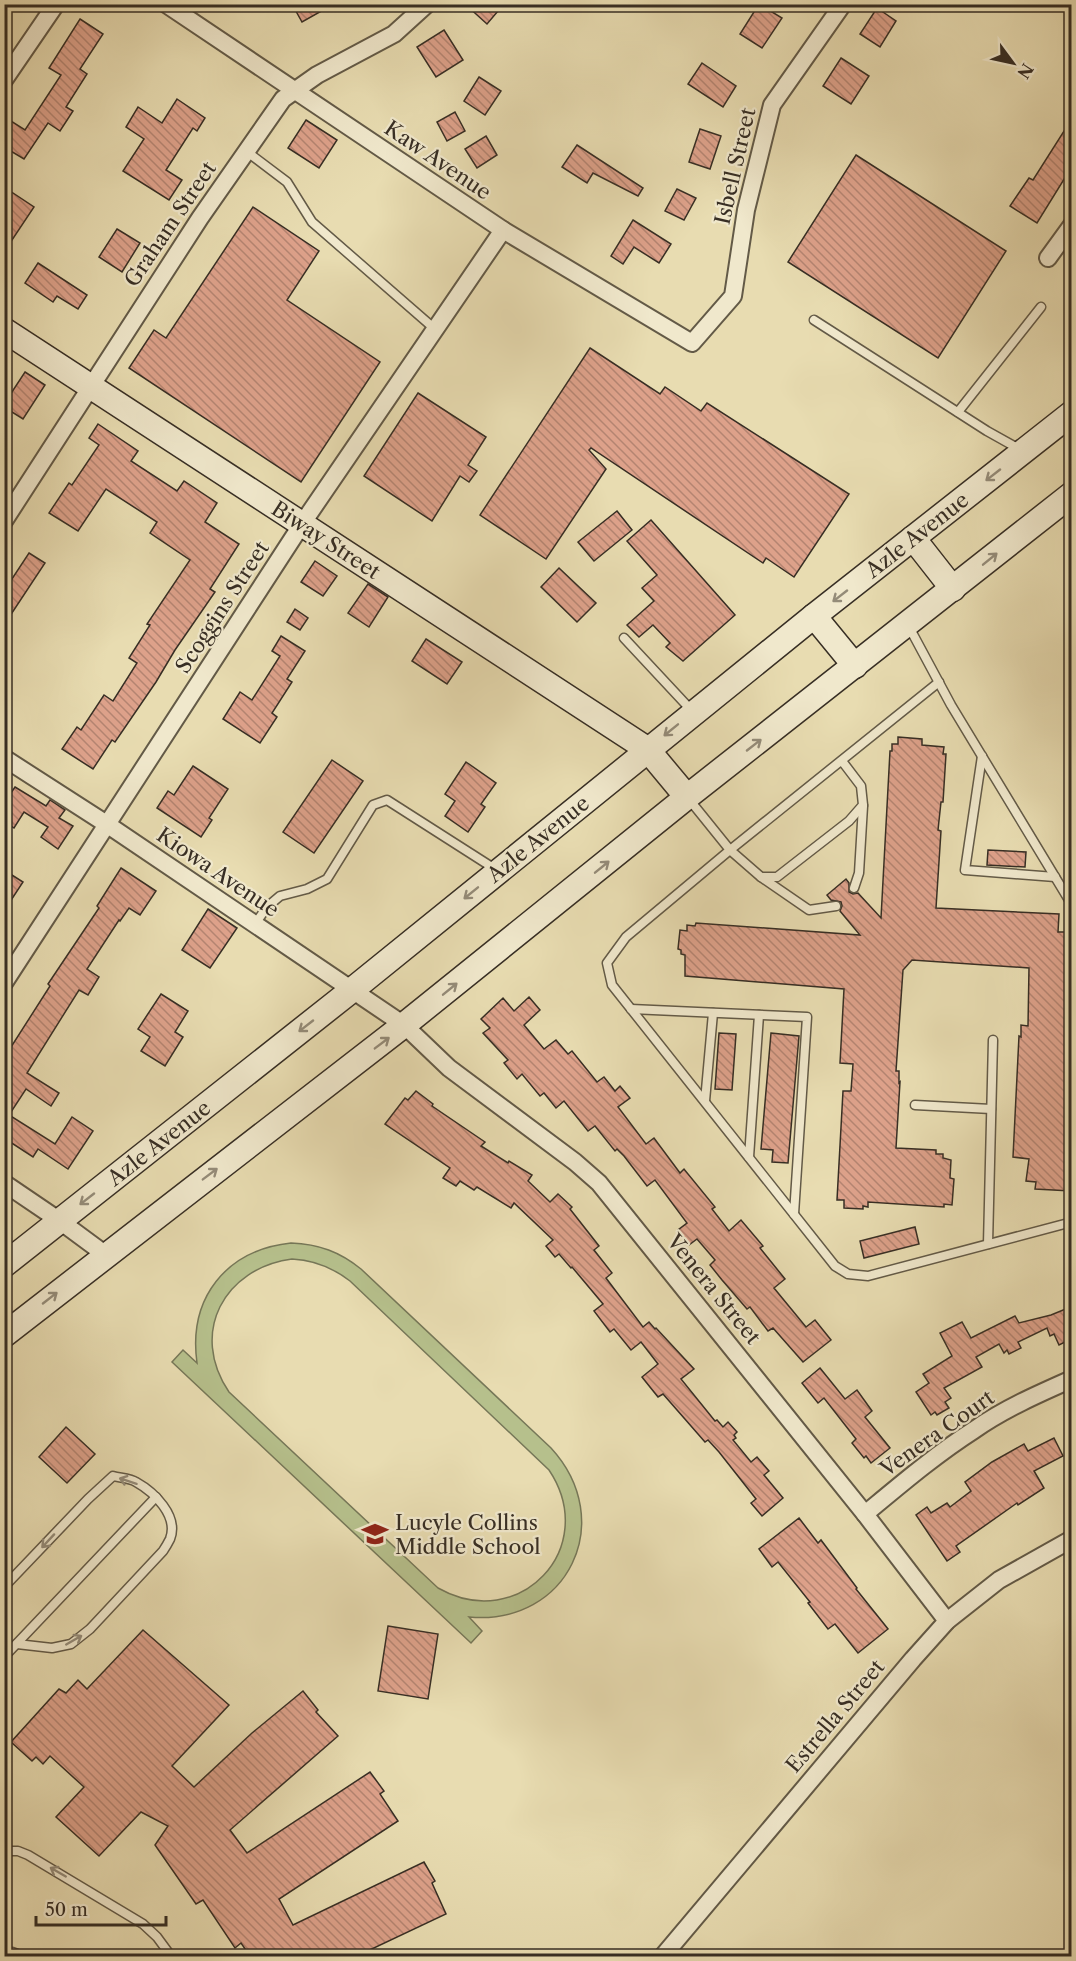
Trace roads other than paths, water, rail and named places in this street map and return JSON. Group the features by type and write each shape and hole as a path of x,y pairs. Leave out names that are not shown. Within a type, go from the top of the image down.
{"main road":[{"name":"Biway Street","path":"4,330 647,749 687,797"},
{"name":"Azle Avenue","path":"4,1265 352,990 647,749 1024,452 1071,412"},
{"path":"4,1335 405,1025 687,797 1070,498"},
{"path":"913,538 953,589"},
{"path":"814,616 855,666"}],"street":[{"path":"4,80 56,4"},
{"name":"Kaw Avenue","path":"166,4 503,231 692,343"},
{"name":"Graham Street","path":"4,521 200,218 283,99 317,75 394,34 427,4"},
{"name":"Isbell Street","path":"692,343 733,296 746,210 772,105 843,4"},
{"path":"1048,258 1071,225"},
{"name":"Scoggins Street","path":"4,983 302,524 503,231"},
{"name":"Kiowa Avenue","path":"4,758 108,825 405,1025"},
{"name":"Venera Street","path":"405,1025 449,1068 575,1162 599,1183 865,1514 947,1621"},
{"path":"4,1183 106,1255"},
{"name":"Venera Court","path":"865,1514 929,1461 975,1428 1027,1399 1071,1379"},
{"name":"Estrella Street","path":"663,1956 947,1621 999,1580 1071,1539"}],"lane":[{"path":"246,151 287,182 312,222 436,330"},
{"path":"958,412 1041,307"},
{"path":"814,320 1024,452"},
{"path":"908,624 982,756 1071,904"},
{"path":"624,638 693,713"},
{"path":"939,682 626,937 607,963 612,985 835,1266 848,1274 868,1276 1071,1222"},
{"path":"982,756 965,870 1055,877"},
{"path":"842,760 861,786 863,805 859,873 854,888"},
{"path":"687,797 730,850 760,877 809,909 836,906"},
{"path":"255,924 267,907 280,896 307,889 327,879 373,805 387,800 498,871"},
{"path":"760,877 777,877 849,820 863,805"},
{"path":"632,1009 807,1017 794,1214"},
{"path":"705,1101 713,1013"},
{"path":"749,1157 759,1015"},
{"path":"988,1244 993,1041"},
{"path":"915,1105 991,1109"},
{"path":"4,1587 113,1476 134,1481 156,1497 167,1510 172,1524 171,1538 163,1551 90,1629 71,1644 52,1648 17,1644"},
{"path":"4,1657 156,1497"},
{"path":"4,1851 18,1851 28,1855 144,1924 171,1956"},
{"path":"4,1954 12,1952 23,1956"}],"place":[{"name":"Lucyle Collins Middle School","path":"375,1534"}]}
